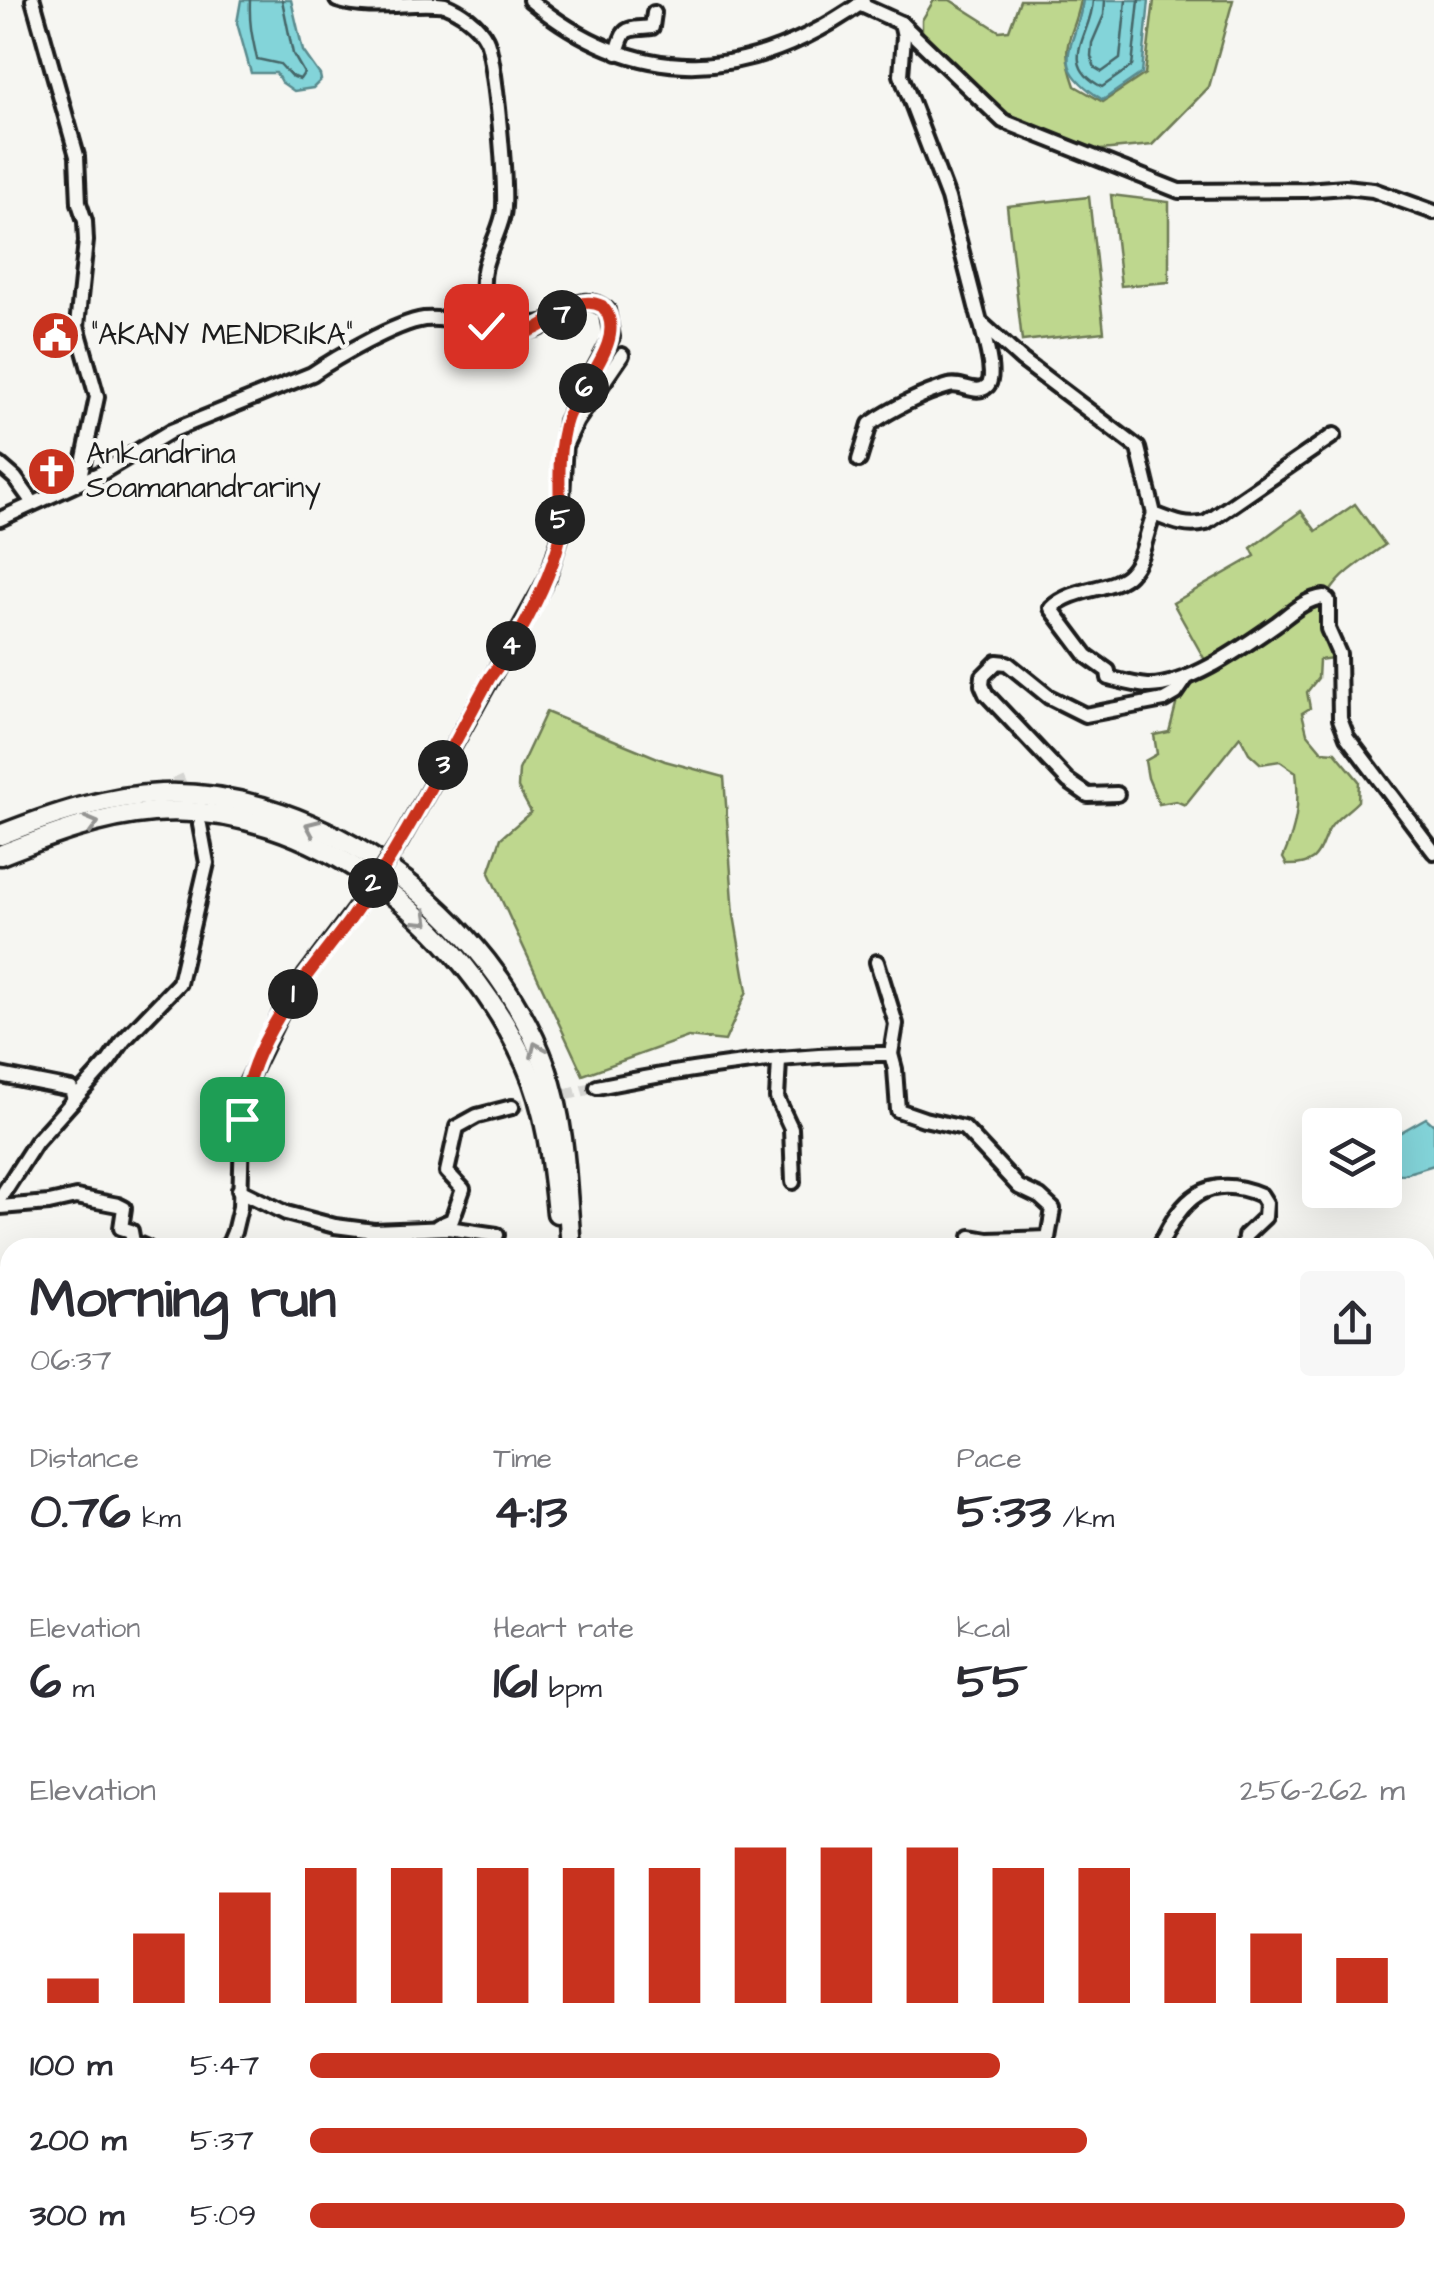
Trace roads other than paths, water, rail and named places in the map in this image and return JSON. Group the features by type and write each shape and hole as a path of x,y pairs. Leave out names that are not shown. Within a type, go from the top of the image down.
{"main road":[{"path":"0,834 43,818 128,798 194,794 264,808 306,823 403,879 439,907 466,936 526,1022 546,1068 560,1124 571,1238"},
{"path":"0,855 103,821 154,812 184,812 246,822 286,834 391,892 419,914 464,963 528,1067 548,1139 559,1238"}],"street":[{"path":"33,0 77,156 79,203 85,222 76,316 97,398 79,482"},
{"path":"337,0 374,5 437,2 459,12 486,38 492,56 505,198 500,226 484,262 484,296 492,310 508,319 544,323"},
{"path":"530,0 580,38 617,53 646,62 696,66 724,64 804,36 862,2 902,23 1003,121 1180,191 1345,187 1372,190 1434,212"},
{"path":"617,53 623,32 652,26 654,13"},
{"path":"860,460 870,424 882,416 954,384 980,390 991,380 948,198 901,75 902,23"},
{"path":"0,518 102,472 171,431 312,374 402,326 424,319 461,322 515,334 541,328 586,302 607,310 612,338 566,420 560,538 548,577 400,842 281,1012 244,1090 239,1190 232,1238"},
{"path":"980,322 1022,360 1138,448 1154,514 1133,571 1124,579 1062,597 1051,608 1087,656 1108,672 1109,678 1146,686 1187,677 1248,644 1310,600 1328,600 1328,629 1339,654 1340,719 1346,737 1434,852"},
{"path":"562,448 622,355"},
{"path":"1154,514 1179,524 1206,523 1334,435"},
{"path":"0,465 33,503"},
{"path":"1117,794 1088,795 1059,774 986,694 983,676 997,662 1007,663 1049,697 1085,715 1164,700 1176,694 1187,677"},
{"path":"2,1191 36,1142 179,982 207,863 200,825"},
{"path":"877,962 896,1024 891,1054 898,1110 964,1128 1019,1187 1040,1197 1053,1209 1049,1238"},
{"path":"597,1086 704,1069 855,1053 891,1054"},
{"path":"779,1061 777,1098 790,1128 792,1182"},
{"path":"0,1075 71,1089 74,1100"},
{"path":"430,1228 452,1220 463,1189 448,1172 457,1127 476,1116 512,1107"},
{"path":"1163,1238 1173,1214 1192,1197 1209,1188 1237,1185 1262,1195 1266,1204 1265,1216 1245,1238"},
{"path":"239,1190 286,1213 335,1226 374,1231 430,1228 497,1235"},
{"path":"0,1207 76,1197 118,1206 124,1208 121,1228 131,1231 132,1238"},
{"path":"971,1237 977,1238"}],"water":[{"path":"241,0 291,0 303,51 320,75 321,80 313,88 294,91 276,73 251,73 237,23"},
{"path":"1083,0 1149,0 1142,73 1103,100 1074,76 1069,65"},
{"path":"1426,1118 1434,1125 1434,1165 1402,1174 1402,1131"}],"tunnel":[{"path":"177,776 188,800"},
{"path":"512,1107 597,1087"}],"place":[{"name":"\"AKANY MENDRIKA\"","path":"56,335"},
{"name":"Ankandrina Soamanandrariny","path":"51,471"}]}
